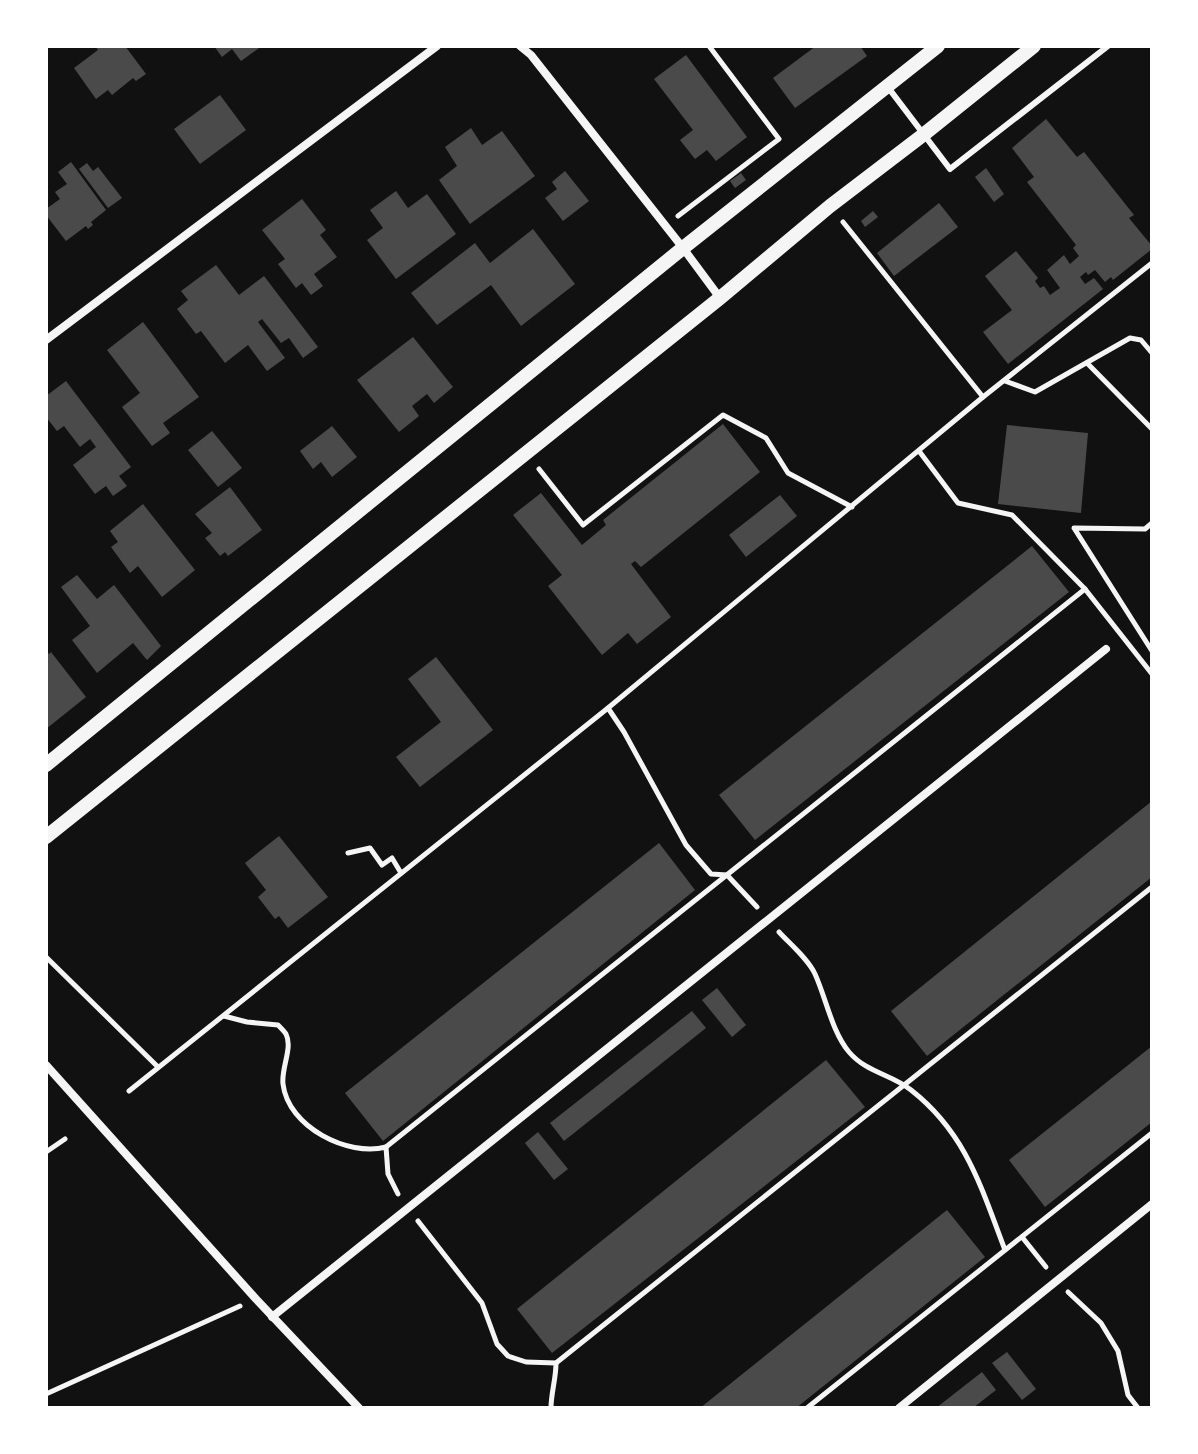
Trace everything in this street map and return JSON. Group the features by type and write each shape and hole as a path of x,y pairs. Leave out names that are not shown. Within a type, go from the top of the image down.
{"street":[{"path":"46,340 437,46"},
{"path":"520,46 531,55 720,298"},
{"path":"46,765 683,248 938,46"},
{"path":"46,837 720,298 830,206 1034,46"},
{"path":"272,1317 1106,649"},
{"path":"46,1065 272,1317 359,1408"},
{"path":"899,1408 1152,1204"}],"lane":[{"path":"887,86 950,169 1108,46"}],"path":[{"path":"666,226 779,139 709,46"},
{"path":"830,206 983,397"},
{"path":"129,1091 608,708 983,397 1152,263"},
{"path":"1005,381 1035,392 1130,338 1141,340 1152,353"},
{"path":"1087,363 1152,429"},
{"path":"526,453 583,525 723,415 766,438 788,473 852,507"},
{"path":"386,1147 1085,589 1012,515 958,503 919,451"},
{"path":"1152,523 1145,529 1074,528 1152,651"},
{"path":"608,708 686,845 711,874 727,875 814,970 848,1051 867,1068 905,1084 932,1106 957,1138 977,1175 1005,1250"},
{"path":"348,853 370,848 382,865 392,858 401,873"},
{"path":"556,1363 1152,887"},
{"path":"46,957 158,1067"},
{"path":"807,1408 1152,1133"},
{"path":"46,1152 65,1139"},
{"path":"1022,1237 1057,1280 1101,1323 1118,1351 1128,1395 1138,1408"},
{"path":"46,1394 256,1299"}],"building":[{"path":"95,46 125,46 146,74 136,81 133,78 112,95 108,90 96,99 74,68 98,50"},
{"path":"214,46 262,46 241,61 232,49 222,57"},
{"path":"816,46 860,46 867,56 795,108 773,78"},
{"path":"686,55 747,137 716,161 707,150 695,159 680,140 693,130 654,79"},
{"path":"220,95 246,130 200,164 174,129"},
{"path":"1046,119 1077,157 1084,152 1134,215 1129,218 1152,249 1113,280 1111,277 1105,282 1095,270 1088,275 1086,272 1080,277 1085,284 1094,278 1103,289 1008,364 983,332 1012,310 985,276 1016,251 1038,278 1035,281 1040,288 1044,286 1050,295 1060,288 1047,270 1064,255 1070,264 1079,256 1073,248 1076,245 1027,182 1034,177 1012,148"},
{"path":"471,128 482,145 502,131 535,176 470,224 439,180 457,166 445,147"},
{"path":"71,162 106,210 91,222 93,225 88,229 86,226 66,241 46,215 46,209 60,199 55,192 67,184 58,172"},
{"path":"87,163 93,171 98,167 122,198 108,208 79,169"},
{"path":"986,168 1004,194 994,202 975,177"},
{"path":"565,171 589,201 563,221 545,198 557,189 552,182"},
{"path":"741,173 746,180 735,188 730,181"},
{"path":"396,191 408,208 427,194 456,234 396,279 367,240 383,228 370,210"},
{"path":"302,199 326,230 320,235 337,257 314,274 323,286 311,295 302,283 296,288 278,264 285,259 262,230"},
{"path":"939,203 958,227 894,276 877,253"},
{"path":"873,211 878,217 865,227 861,221"},
{"path":"533,229 575,284 521,326 491,285 437,325 411,293 475,243 490,263"},
{"path":"216,265 239,295 264,276 318,347 303,358 289,338 281,343 262,319 258,322 285,358 267,371 248,345 225,363 201,331 196,334 177,309 188,300 181,291"},
{"path":"143,322 199,397 163,423 170,433 152,446 122,407 140,393 107,350"},
{"path":"413,337 453,387 434,403 427,394 412,406 419,416 399,432 357,380"},
{"path":"66,381 131,467 119,476 127,486 113,496 106,486 95,494 73,465 96,447 90,439 80,447 64,426 57,431 46,417 46,396"},
{"path":"723,424 760,472 641,567 635,561 631,564 671,617 637,644 628,633 602,655 548,586 562,575 513,515 541,493 582,545 606,525 603,520"},
{"path":"1007,425 1088,433 1081,513 998,504"},
{"path":"332,426 357,457 332,477 321,462 313,469 300,451"},
{"path":"212,431 242,468 218,487 188,450"},
{"path":"230,487 262,530 228,556 225,552 220,556 205,538 212,533 195,514"},
{"path":"780,495 797,516 746,557 729,535"},
{"path":"143,504 195,570 162,597 138,566 130,573 111,547 118,542 110,531"},
{"path":"1032,546 1069,592 755,840 719,795"},
{"path":"77,575 97,599 114,585 161,646 147,660 133,643 97,673 72,640 90,626 61,587"},
{"path":"46,651 51,652 86,697 46,729"},
{"path":"436,657 493,730 420,787 396,757 441,722 408,679"},
{"path":"1152,801 1152,877 927,1056 891,1011"},
{"path":"279,836 328,897 288,928 279,916 275,919 258,897 266,890 245,863"},
{"path":"659,843 695,890 383,1141 345,1093"},
{"path":"717,988 746,1025 732,1037 702,1000"},
{"path":"692,1011 706,1028 564,1141 550,1123"},
{"path":"1152,1046 1152,1122 1045,1207 1009,1160"},
{"path":"826,1060 865,1107 552,1353 517,1309"},
{"path":"538,1132 568,1169 554,1180 525,1143"},
{"path":"947,1210 985,1257 796,1408 700,1408"},
{"path":"1007,1352 1036,1389 1022,1400 992,1363"},
{"path":"982,1372 996,1390 973,1408 936,1408"}]}
